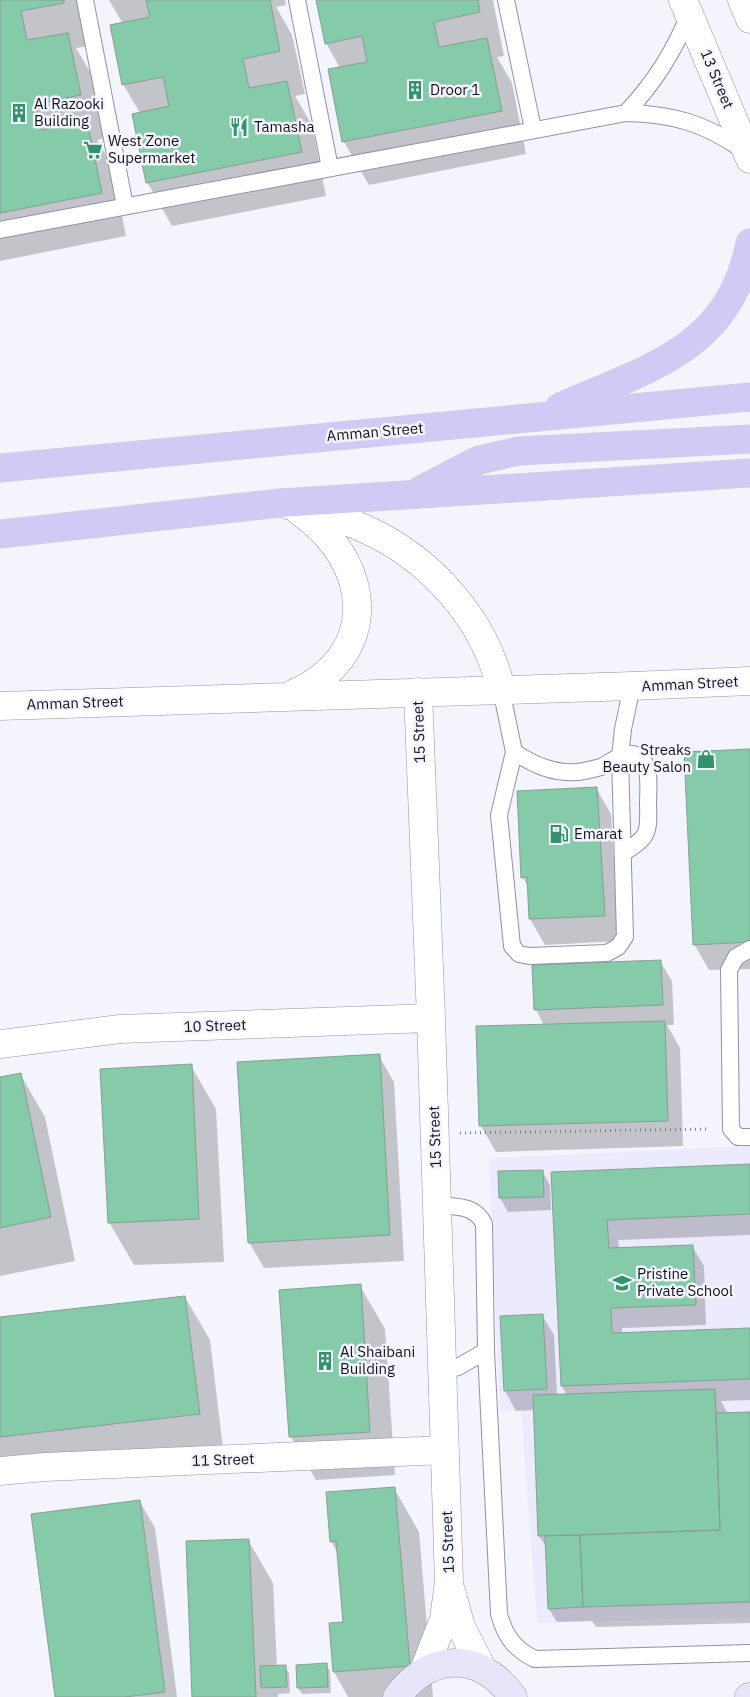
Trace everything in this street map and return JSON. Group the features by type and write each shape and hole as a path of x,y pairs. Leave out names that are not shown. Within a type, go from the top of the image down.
{"main road":[{"path":"538,417 644,370 680,352 698,338 734,296 744,269 750,243"},
{"name":"Amman Street","path":"0,468 750,397"},
{"path":"413,494 479,460 499,454 519,451 750,439"},
{"path":"0,534 280,503 750,473"}],"street":[{"path":"742,0 750,19"},
{"name":"13 Street","path":"686,7 749,156"},
{"path":"280,503 338,518 366,529 392,543 416,561 452,595 476,627 490,652 501,689"},
{"path":"280,503 298,510 329,535 348,564 357,604 353,632 346,650 334,666 319,680 289,696"},
{"name":"Amman Street","path":"0,706 750,681"},
{"name":"15 Street","path":"410,1683 444,1619 450,1582 438,1205 418,692"},
{"name":"10 Street","path":"0,1044 120,1029 431,1018"},
{"name":"11 Street","path":"0,1471 45,1467 445,1450"},
{"name":"15 Street","path":"450,1582 461,1627 500,1683"},
{"path":"383,1697 443,1664 463,1663 500,1683 537,1697"}],"lane":[{"path":"85,0 125,206"},
{"path":"297,0 330,168"},
{"path":"506,0 533,129"},
{"path":"626,113 664,68 678,42 686,7"},
{"path":"0,230 626,113 659,114 691,121 721,135 749,156"},
{"path":"501,689 514,752 502,799 499,825 512,946 519,954 529,956 607,953 618,948 622,943 626,931 620,757 623,729 632,686"},
{"path":"514,752 534,764 555,771 578,772 600,767 631,754 637,756 645,764 649,826 644,839 623,853"},
{"path":"750,948 736,957 729,970 730,1120 733,1134 738,1137 750,1137"},
{"path":"438,1205 472,1209 480,1216 484,1224 486,1351 499,1614 503,1629 510,1642 521,1652 535,1659 750,1652"},
{"path":"443,1371 458,1367 486,1351"}],"path":[{"path":"435,1133 696,1130 714,1128 730,1120"}],"shaded area":[{"name":"Pristine Private School","path":"750,1146 750,1617 537,1623 521,1409 500,1412 489,1158"}],"building":[{"name":"Al Razooki Building","path":"0,0 64,0 64,3 21,11 27,40 68,33 81,95 36,104 41,130 87,121 102,193 0,213"},
{"path":"146,0 270,0 280,51 243,59 249,88 287,81 302,152 146,183 132,114 169,106 163,77 122,85 110,25 150,17"},
{"name":"Droor 1","path":"316,0 478,0 480,12 434,22 439,47 487,38 502,111 342,142 328,69 367,62 362,36 325,44"},
{"path":"750,749 750,942 693,945 684,752"},
{"name":"Emarat","path":"597,787 605,916 529,919 527,877 521,878 517,791"},
{"path":"661,960 663,1005 534,1010 532,965"},
{"path":"665,1021 668,1121 479,1126 476,1026"},
{"path":"380,1054 390,1235 248,1243 237,1062"},
{"path":"192,1064 199,1219 108,1223 100,1069"},
{"path":"21,1073 51,1217 0,1228 0,1077"},
{"path":"750,1164 750,1214 607,1220 609,1248 693,1245 696,1305 611,1308 612,1333 750,1328 750,1379 561,1386 551,1172"},
{"path":"543,1170 544,1197 499,1198 498,1171"},
{"name":"Al Shaibani Building","path":"361,1284 370,1432 289,1437 279,1290"},
{"path":"185,1296 200,1414 0,1437 0,1317"},
{"path":"543,1314 547,1389 504,1391 500,1316"},
{"path":"715,1389 720,1530 538,1536 533,1395"},
{"path":"750,1412 750,1602 583,1607 580,1535 720,1530 716,1413"},
{"path":"395,1487 410,1666 333,1672 329,1623 343,1622 336,1541 330,1542 326,1492"},
{"path":"140,1500 165,1692 125,1697 55,1697 31,1514"},
{"path":"580,1535 583,1607 548,1609 545,1536"},
{"path":"249,1539 256,1697 192,1697 186,1541"},
{"path":"327,1663 328,1687 297,1688 296,1665"},
{"path":"286,1665 287,1687 261,1688 260,1666"}],"place":[{"name":"Droor 1","path":"415,90"},
{"name":"Al Razooki Building","path":"19,113"},
{"name":"Tamasha","path":"239,127"},
{"name":"West Zone Supermarket","path":"93,150"},
{"name":"Streaks Beauty Salon","path":"706,759"},
{"name":"Emarat","path":"559,834"},
{"name":"Pristine Private School","path":"622,1283"},
{"name":"Al Shaibani Building","path":"325,1361"}]}
